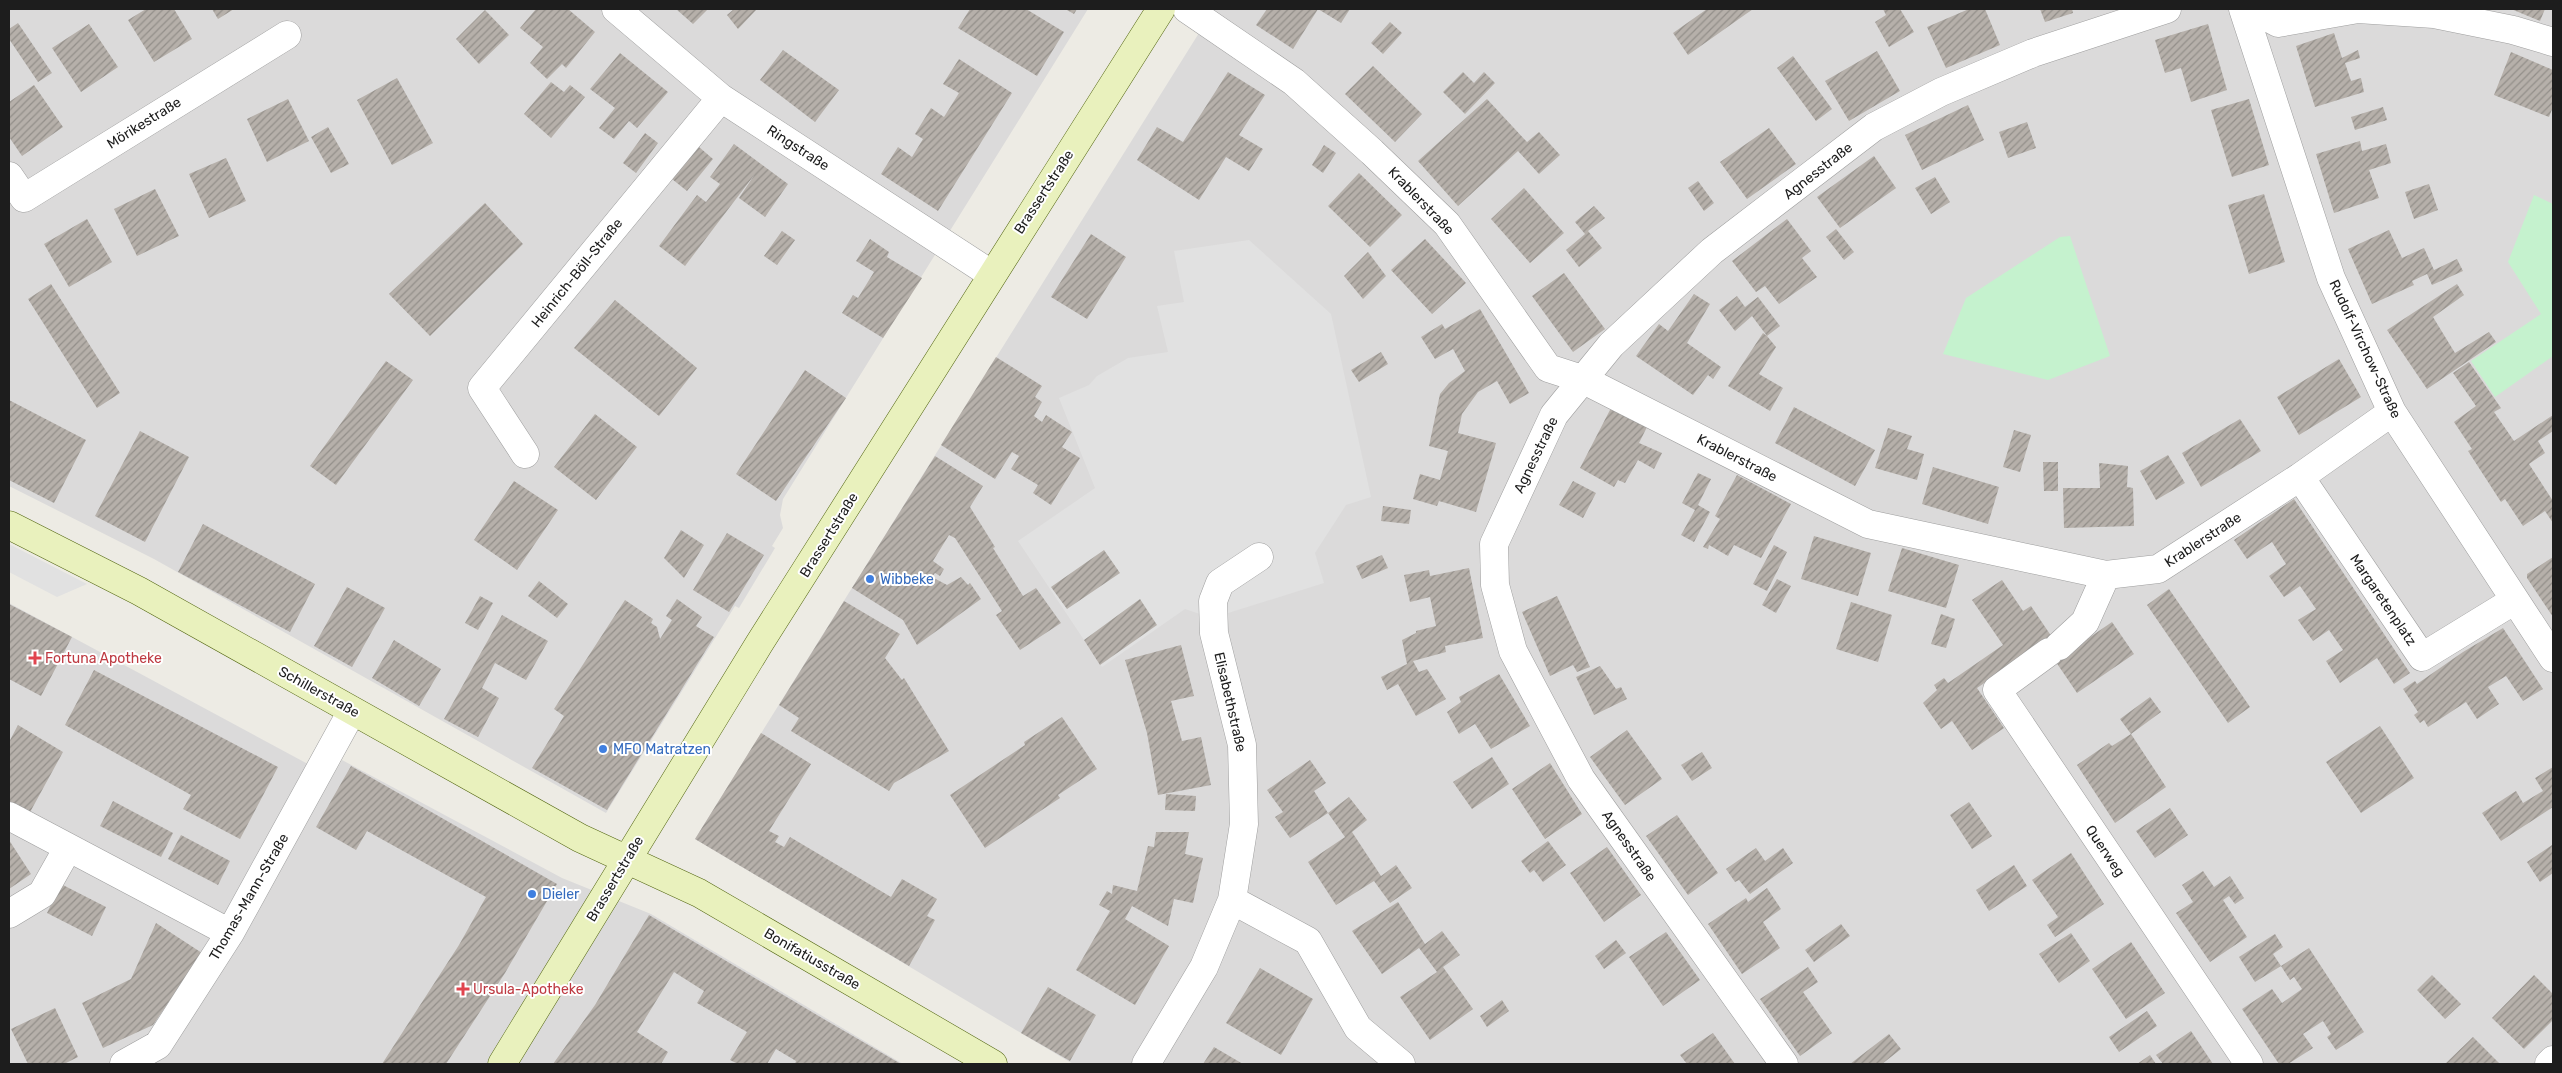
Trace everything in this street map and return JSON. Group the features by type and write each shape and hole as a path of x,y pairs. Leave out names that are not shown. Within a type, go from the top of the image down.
{"main road":[{"name":"Brassertstraße","path":"502,1064 654,814 991,274 1160,9"},
{"name":"Schillerstraße","path":"9,525 138,592 580,838 628,859"},
{"name":"Bonifatiusstraße","path":"628,859 699,894 993,1064"}],"street":[{"name":"Ringstraße","path":"616,9 721,98 991,274"},
{"name":"Krablerstraße","path":"1187,9 1294,82 1372,152 1447,224 1548,368 1582,379 1868,524 2106,574 2158,569 2300,477 2392,412"},
{"name":"Agnesstraße","path":"1784,1064 1581,779 1513,651 1496,585 1494,544 1554,415 1611,345 1712,252 1874,127 1941,92 2033,53 2167,9"},
{"name":"Rudolf-Virchow-Straße","path":"2243,9 2331,278 2392,412 2553,658"},
{"path":"2252,9 2278,23 2358,9 2434,14 2513,30 2553,42"},
{"name":"Mörikestraße","path":"9,176 24,198 287,35"},
{"name":"Heinrich-Böll-Straße","path":"525,454 482,388 721,98"},
{"name":"Margaretenplatz","path":"2300,477 2422,657 2515,600"},
{"name":"Elisabethstraße","path":"1146,1064 1204,967 1232,900 1244,824 1242,744 1214,633 1213,601 1220,583 1259,557"},
{"name":"Querweg","path":"2106,574 2085,622 2054,649 1997,690 2249,1064"},
{"name":"Thomas-Mann-Straße","path":"124,1064 158,1045 230,933 352,711"},
{"path":"9,816 230,933"},
{"path":"9,914 42,894 68,848"},
{"path":"1232,900 1308,941 1358,1028 1401,1064"},
{"path":"2549,1064 2553,1060"}],"shaded area":[{"path":"9,9 1088,9 783,499 780,515 783,528 772,546 775,548 739,608 735,606 606,813 154,559 9,486"},
{"path":"1214,9 2553,9 2553,1064 1073,1064 695,839"},
{"path":"1249,240 1331,314 1371,497 1346,505 1315,553 1324,583 1212,618 1185,609 1102,667 1018,541 1095,488 1059,398 1089,385 1097,376 1128,358 1168,352 1157,306 1184,302 1174,251"},
{"path":"9,544 87,584 57,597 9,572"},
{"path":"9,603 332,777 342,760 562,878 651,914 903,1064 9,1064"}],"green space":[{"path":"2534,195 2553,204 2553,356 2495,397 2471,361 2541,314 2508,262"},
{"path":"2070,236 2110,356 2048,380 1943,354 1966,298 2060,237"}],"building":[{"path":"146,9 174,9 192,39 154,62 128,20"},
{"path":"212,9 234,9 218,19"},
{"path":"536,9 568,9 595,32 566,68 562,64 547,79 530,63 543,47 520,28"},
{"path":"676,9 708,9 693,24"},
{"path":"734,9 757,9 738,29 727,15"},
{"path":"970,9 1026,9 1064,32 1037,76 958,28"},
{"path":"1065,9 1077,9 1074,14"},
{"path":"1267,9 1318,9 1293,49 1256,25"},
{"path":"1318,9 1350,9 1341,23"},
{"path":"1707,9 1753,9 1688,55 1673,33"},
{"path":"1883,9 1900,9 1914,32 1889,47 1875,22 1886,15"},
{"path":"1969,9 1985,9 2000,45 1946,68 1927,27"},
{"path":"2040,9 2072,9 2073,13 2045,22"},
{"path":"2511,9 2545,9 2540,21"},
{"path":"485,10 509,35 479,64 456,39"},
{"path":"1390,22 1402,33 1383,54 1371,43"},
{"path":"18,23 52,73 38,82 9,39 9,29"},
{"path":"89,24 118,67 81,92 52,48"},
{"path":"2208,24 2227,90 2191,102 2181,68 2165,73 2155,40"},
{"path":"2334,33 2342,58 2358,50 2360,58 2345,63 2351,81 2361,78 2364,92 2315,107 2296,46"},
{"path":"783,50 839,90 815,122 760,80"},
{"path":"1877,51 1900,91 1849,121 1825,81"},
{"path":"2511,52 2553,70 2553,107 2549,117 2494,95"},
{"path":"620,53 668,92 637,128 629,121 614,139 599,128 615,108 590,89"},
{"path":"1793,56 1832,109 1816,121 1777,68"},
{"path":"959,59 1012,93 938,211 881,174 898,147 912,157 923,139 915,134 931,108 944,117 959,93 943,84"},
{"path":"1373,66 1422,114 1395,142 1345,94"},
{"path":"1228,72 1265,95 1239,135 1263,149 1249,171 1226,157 1199,200 1137,160 1157,127 1183,142"},
{"path":"1463,72 1474,83 1484,72 1495,83 1465,114 1443,92"},
{"path":"397,78 433,143 392,165 357,100"},
{"path":"551,82 564,92 570,85 585,97 551,138 524,114"},
{"path":"34,85 63,127 22,156 9,137 9,102"},
{"path":"288,99 309,141 267,162 247,119"},
{"path":"1487,99 1527,142 1539,132 1560,155 1539,174 1518,151 1458,206 1418,161"},
{"path":"2249,99 2269,165 2232,177 2211,110"},
{"path":"1968,105 1984,140 1922,170 1905,135"},
{"path":"2383,107 2387,120 2355,130 2351,117"},
{"path":"2027,122 2036,148 2008,158 1999,132"},
{"path":"328,127 349,164 331,173 311,137"},
{"path":"1769,128 1796,164 1747,199 1720,162"},
{"path":"645,133 658,143 636,173 623,163"},
{"path":"2360,141 2362,151 2386,144 2391,163 2369,170 2379,198 2334,213 2316,154"},
{"path":"734,144 788,184 765,217 739,198 755,174 685,266 659,246 697,195 706,202 720,184 710,177"},
{"path":"1324,145 1336,153 1323,173 1312,165"},
{"path":"699,147 713,159 687,191 672,179"},
{"path":"1874,156 1896,188 1840,228 1817,197"},
{"path":"226,158 246,201 209,218 189,174"},
{"path":"1359,173 1402,215 1370,247 1328,206"},
{"path":"1935,177 1950,202 1931,214 1915,188"},
{"path":"1698,181 1714,203 1704,211 1688,188"},
{"path":"2429,184 2438,210 2414,219 2405,192"},
{"path":"1524,188 1564,233 1530,263 1491,219"},
{"path":"155,189 179,236 137,256 114,209"},
{"path":"2264,194 2285,262 2249,274 2228,205"},
{"path":"485,203 523,244 430,336 389,294"},
{"path":"1594,206 1605,218 1588,231 1602,248 1579,267 1566,250 1585,234 1575,222"},
{"path":"87,219 112,262 69,287 44,244"},
{"path":"1787,219 1811,251 1802,258 1817,277 1779,304 1765,286 1756,292 1732,261"},
{"path":"1836,229 1854,252 1844,260 1826,237"},
{"path":"2389,230 2402,258 2424,248 2434,270 2457,259 2463,271 2432,285 2427,274 2412,281 2414,285 2372,304 2348,249"},
{"path":"782,231 795,240 777,265 764,256"},
{"path":"1091,234 1126,257 1087,319 1051,297"},
{"path":"870,239 889,252 887,257 922,278 883,338 842,313 853,295 858,298 874,272 856,261"},
{"path":"1425,239 1466,283 1432,314 1391,270"},
{"path":"1368,252 1386,276 1363,299 1344,276"},
{"path":"1564,273 1605,329 1573,352 1532,296"},
{"path":"51,284 120,393 97,408 28,299"},
{"path":"2457,284 2464,295 2433,317 2455,353 2489,332 2496,342 2427,389 2387,330"},
{"path":"1694,294 1710,304 1687,343 1721,367 1713,379 1708,375 1693,395 1636,356 1659,324 1668,331"},
{"path":"1737,296 1745,307 1758,297 1780,326 1767,336 1752,316 1735,331 1719,310"},
{"path":"615,300 697,368 659,416 574,348"},
{"path":"1480,309 1529,393 1510,404 1497,381 1478,392 1462,414 1458,433 1496,443 1476,512 1439,501 1437,506 1413,499 1420,474 1440,480 1448,451 1429,446 1440,394 1449,383 1465,371 1453,349 1435,359 1421,337 1442,324 1445,329"},
{"path":"1763,333 1776,347 1759,374 1783,388 1770,411 1728,386"},
{"path":"1381,352 1388,364 1359,382 1351,370"},
{"path":"996,357 1042,386 1035,397 1042,402 1034,416 1042,422 1046,415 1072,432 1062,447 1080,458 1051,505 1033,493 1038,485 1011,469 1019,456 1012,452 995,479 941,445"},
{"path":"2339,359 2361,397 2299,435 2277,397"},
{"path":"386,361 413,380 336,485 310,466"},
{"path":"2469,362 2501,408 2494,412 2514,441 2553,415 2553,431 2538,441 2545,453 2529,464 2553,501 2553,523 2545,511 2523,526 2505,499 2501,502 2468,451 2472,449 2454,422 2476,406 2453,373"},
{"path":"805,370 846,398 776,501 736,474"},
{"path":"9,400 86,440 54,503 9,480"},
{"path":"1794,407 1875,450 1855,486 1775,443"},
{"path":"1611,408 1647,427 1639,443 1662,453 1654,469 1638,460 1625,483 1618,480 1614,487 1580,468"},
{"path":"595,414 637,447 596,500 554,467"},
{"path":"2240,419 2261,451 2201,487 2182,453"},
{"path":"1888,428 1912,436 1907,449 1924,454 1917,480 1875,468"},
{"path":"2014,430 2031,435 2020,472 2003,467"},
{"path":"140,431 189,457 145,542 95,516"},
{"path":"2168,455 2185,483 2156,500 2140,471"},
{"path":"935,456 983,486 970,507 995,547 993,548 1023,596 1036,588 1061,623 1020,650 996,615 1002,611 955,538 949,535 933,561 944,569 940,576 935,573 932,577 947,585 961,577 968,585 970,583 981,599 917,645 903,620 852,588"},
{"path":"2043,462 2058,462 2058,491 2044,491"},
{"path":"2099,463 2128,466 2127,487 2133,488 2134,526 2064,528 2063,488 2100,488"},
{"path":"1933,467 1999,487 1988,524 1922,504"},
{"path":"1698,473 1711,479 1698,505 1710,512 1694,542 1681,535 1695,510 1682,503"},
{"path":"1737,475 1791,504 1761,558 1734,545 1728,556 1709,545 1708,549 1703,547 1720,519 1715,516"},
{"path":"514,481 558,510 517,570 474,540"},
{"path":"1573,481 1596,493 1583,518 1559,505"},
{"path":"2294,499 2410,673 2394,684 2377,658 2340,683 2326,661 2343,650 2329,630 2313,641 2298,620 2316,609 2300,586 2284,597 2269,576 2286,564 2272,542 2247,559 2234,540"},
{"path":"1383,506 1411,510 1409,524 1381,521"},
{"path":"203,524 315,584 290,632 178,572"},
{"path":"681,530 704,545 684,578 664,558"},
{"path":"727,533 764,555 729,612 693,590"},
{"path":"1814,536 1871,553 1858,596 1801,579"},
{"path":"1774,545 1787,552 1767,591 1753,584"},
{"path":"1902,548 1959,565 1946,608 1888,591"},
{"path":"1104,550 1120,573 1067,609 1051,587"},
{"path":"1382,555 1388,568 1362,579 1356,566"},
{"path":"2553,557 2553,617 2527,578 2527,574"},
{"path":"1469,568 1483,638 1445,646 1446,652 1413,661 1419,672 1427,669 1446,699 1416,716 1398,684 1387,690 1381,677 1407,664 1402,640 1416,633 1416,631 1436,626 1430,597 1410,602 1404,575 1429,570 1430,576"},
{"path":"1777,579 1791,586 1776,613 1762,605"},
{"path":"2002,580 2023,611 2031,606 2064,655 2112,622 2134,654 2077,693 2043,643 1977,688 2004,728 1972,750 1952,721 1941,729 1923,703 1937,690 1934,685 1944,678 1948,683 2003,645 1972,600"},
{"path":"539,581 568,604 557,618 528,596"},
{"path":"347,587 385,608 352,667 314,646"},
{"path":"2169,589 2250,707 2228,723 2147,605"},
{"path":"480,596 493,603 478,630 465,623"},
{"path":"1557,596 1590,667 1577,672 1573,665 1550,676 1522,612"},
{"path":"677,599 702,617 696,626 714,637 607,810 532,768 564,716 554,709 625,600 653,619 651,623 657,627 660,639 672,620 666,616"},
{"path":"1140,599 1157,625 1100,665 1084,640"},
{"path":"844,601 900,634 885,658 902,680 904,678 949,751 894,783 889,791 791,731 799,718 779,705"},
{"path":"1851,602 1892,615 1878,662 1836,649"},
{"name":"Fortuna Apotheke","path":"9,604 72,637 41,696 9,679"},
{"path":"1941,614 1955,619 1946,648 1931,644"},
{"path":"502,615 548,641 526,680 495,663 482,688 499,698 478,737 444,719"},
{"path":"2503,628 2543,689 2523,701 2506,676 2488,687 2499,704 2477,719 2466,702 2428,727 2424,720 2420,723 2414,715 2418,712 2403,689 2415,681 2417,684 2463,652"},
{"path":"394,640 441,669 419,706 372,678"},
{"path":"1181,645 1194,696 1171,701 1182,741 1201,737 1211,785 1158,795 1147,733 1125,660"},
{"path":"1600,666 1616,689 1621,687 1627,699 1594,715 1576,677"},
{"path":"94,670 278,767 240,839 183,809 191,795 65,725"},
{"path":"1499,674 1530,726 1491,749 1475,724 1459,734 1447,712 1461,702 1459,697"},
{"path":"2150,697 2161,712 2131,734 2120,719"},
{"path":"1062,717 1097,769 1058,795 1060,798 985,848 950,795 1025,745 1024,742"},
{"path":"18,725 63,752 29,814 9,803 9,742"},
{"path":"2380,726 2414,778 2361,813 2326,762"},
{"path":"1627,730 1662,779 1625,805 1590,757"},
{"path":"761,733 811,764 769,831 779,836 775,842 784,847 790,837 891,897 902,879 937,899 927,916 935,920 909,966 695,839"},
{"path":"2131,734 2166,787 2115,823 2077,765 2109,743 2112,746"},
{"path":"1702,752 1712,768 1692,781 1681,765"},
{"path":"1492,757 1509,784 1472,809 1453,782"},
{"path":"1310,760 1326,783 1314,791 1328,813 1290,838 1275,817 1283,812 1267,790"},
{"path":"1550,763 1582,814 1545,839 1512,789"},
{"path":"351,766 557,884 505,973 446,1064 382,1064 459,945 486,897 367,831 356,850 316,827"},
{"path":"2553,767 2553,807 2501,841 2482,813 2516,791 2523,803 2543,791 2535,778"},
{"path":"1166,794 1196,796 1195,811 1165,810"},
{"path":"1349,797 1367,820 1352,832 1381,876 1396,865 1412,888 1390,903 1374,881 1336,905 1308,862 1345,837 1328,813"},
{"path":"113,801 173,833 161,857 100,826"},
{"path":"1969,802 1992,836 1972,849 1950,815"},
{"path":"2170,808 2188,835 2155,858 2136,831"},
{"path":"1677,815 1718,873 1688,895 1646,836"},
{"path":"1156,832 1189,832 1185,854 1203,858 1193,903 1174,899 1168,926 1132,906 1125,919 1169,946 1135,1005 1076,970 1110,911 1099,905 1107,891 1112,894 1113,885 1137,891 1148,846 1154,847"},
{"path":"181,835 230,861 218,885 168,859"},
{"path":"9,840 31,874 9,889"},
{"path":"1548,841 1566,865 1543,882 1534,870 1530,873 1521,861"},
{"path":"2552,845 2553,873 2540,882 2527,862"},
{"path":"1607,847 1641,895 1604,922 1570,873"},
{"path":"1756,848 1765,861 1783,848 1793,863 1750,894 1739,880 1735,882 1726,869"},
{"path":"2071,853 2104,904 2055,937 2047,925 2058,917 2032,880"},
{"path":"2014,865 2027,886 1989,911 1976,890"},
{"path":"2203,871 2214,887 2230,876 2244,898 2235,904 2229,896 2223,900 2247,937 2210,962 2176,913 2193,902 2182,885"},
{"path":"61,884 106,907 92,936 47,913"},
{"path":"1767,888 1781,909 1763,922 1780,948 1742,974 1708,924 1746,898 1748,902"},
{"path":"1398,902 1425,944 1442,931 1460,955 1443,967 1473,1009 1430,1040 1400,997 1437,972 1419,948 1382,974 1352,931"},
{"path":"649,915 901,1064 795,1064 796,1061 776,1049 767,1064 738,1064 730,1060 747,1032 697,1003 704,991 674,972 637,1032 668,1052 661,1064 553,1064 595,1005"},
{"path":"156,923 202,953 153,1025 103,1048 82,1003 131,979"},
{"path":"1841,924 1850,936 1814,962 1805,950"},
{"path":"1666,932 1700,980 1663,1006 1629,957"},
{"path":"2071,933 2090,961 2059,983 2039,954"},
{"path":"2275,934 2283,947 2273,954 2281,966 2255,982 2239,957"},
{"path":"1616,940 1626,953 1604,969 1595,956"},
{"path":"2131,942 2165,993 2126,1019 2092,969"},
{"path":"2309,948 2364,1032 2336,1050 2327,1037 2331,1034 2323,1021 2303,1034 2313,1048 2288,1064 2279,1064 2242,1009 2272,989 2282,1003 2302,989 2294,977 2290,980 2281,966"},
{"path":"1808,967 1818,982 1803,992 1832,1033 1800,1056 1760,999"},
{"path":"1260,968 1313,999 1281,1055 1226,1023"},
{"path":"2432,975 2461,1004 2445,1019 2417,990"},
{"path":"2534,975 2553,994 2553,1020 2524,1049 2492,1018"},
{"path":"1048,987 1096,1015 1070,1061 1021,1033"},
{"path":"1502,1000 1509,1011 1487,1027 1480,1016"},
{"path":"55,1008 78,1057 64,1064 28,1064 11,1029"},
{"path":"2147,1011 2157,1026 2119,1052 2109,1037"},
{"path":"2191,1031 2213,1064 2163,1064 2156,1055"},
{"path":"1713,1033 1735,1064 1687,1064 1680,1055"},
{"path":"1889,1034 1901,1049 1882,1064 1850,1064"},
{"path":"2473,1037 2500,1064 2445,1064"},
{"path":"1214,1047 1243,1064 1203,1064"},
{"path":"2150,1055 2156,1064 2137,1064"}],"place":[{"name":"Wibbeke","path":"870,579"},
{"name":"Fortuna Apotheke","path":"35,658"},
{"name":"MFO Matratzen","path":"603,749"},
{"name":"Dieler","path":"532,894"},
{"name":"Ursula-Apotheke","path":"463,989"}]}
